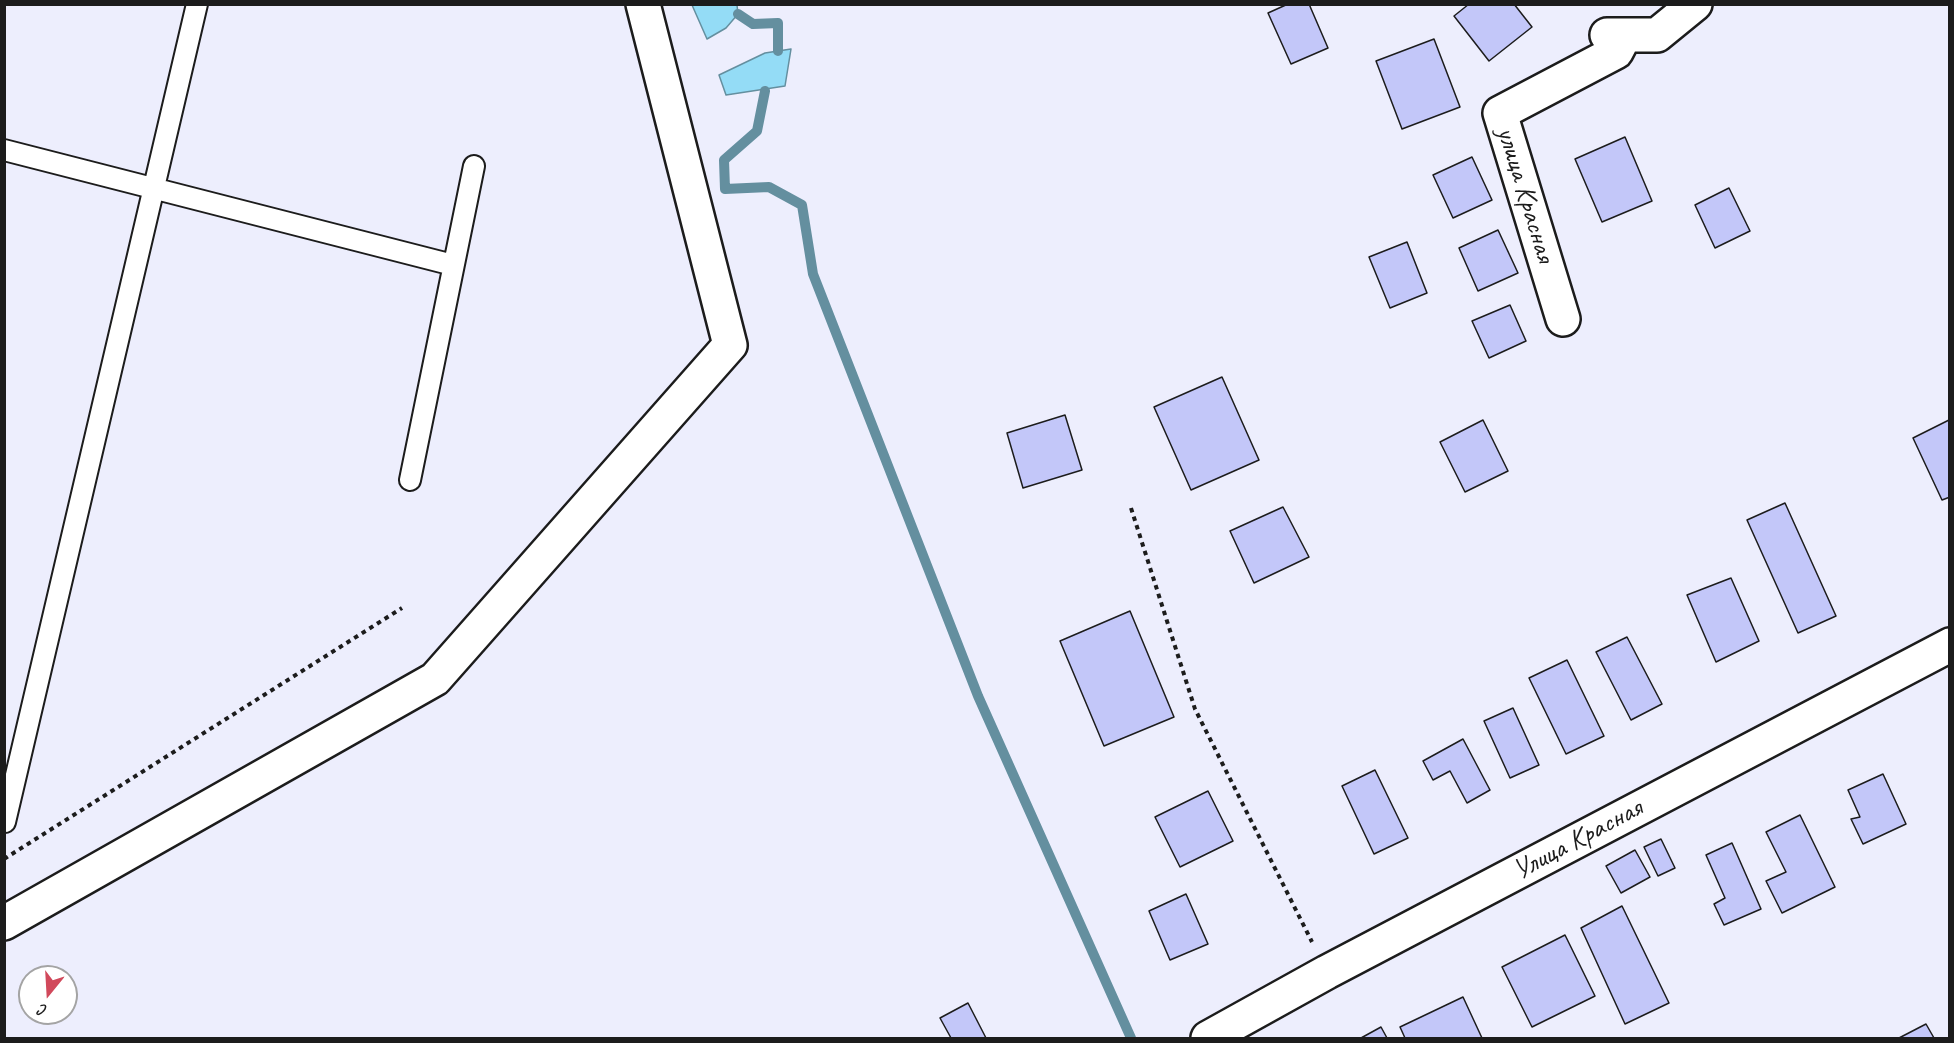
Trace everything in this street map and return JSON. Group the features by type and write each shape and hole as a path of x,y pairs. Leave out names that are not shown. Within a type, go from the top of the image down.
{"street":[{"path":"4,923 435,679 730,345 643,4"},
{"name":"улица Красная","path":"1563,319 1500,113 1616,52 1616,35 1657,35 1695,4"},
{"name":"Улица Красная","path":"1208,1038 1327,972 1950,645"}],"lane":[{"path":"5,822 197,4"},
{"path":"4,150 453,266"},
{"path":"410,480 474,166"}],"path":[{"path":"1131,508 1195,709 1327,972"},
{"path":"4,859 402,608"}],"water":[{"path":"692,5 737,5 738,14 726,28 707,39"},
{"path":"791,49 785,86 726,95 719,75 765,53"}],"building":[{"path":"1288,4 1309,4 1328,48 1291,64 1268,13"},
{"path":"1469,4 1514,4 1532,27 1489,61 1454,16"},
{"path":"1434,39 1460,107 1402,129 1376,61"},
{"path":"1625,137 1652,201 1602,222 1575,159"},
{"path":"1472,157 1492,200 1453,218 1433,175"},
{"path":"1729,188 1750,231 1715,248 1695,205"},
{"path":"1498,230 1518,273 1478,291 1459,248"},
{"path":"1407,242 1427,293 1390,308 1369,257"},
{"path":"1510,305 1526,341 1489,358 1472,321"},
{"path":"1222,377 1259,460 1191,490 1154,407"},
{"path":"1065,415 1082,470 1023,488 1007,433"},
{"path":"1483,420 1508,471 1465,492 1440,442"},
{"path":"1949,420 1950,497 1942,500 1913,438"},
{"path":"1785,503 1836,616 1798,633 1747,520"},
{"path":"1283,507 1309,557 1254,583 1230,531"},
{"path":"1731,578 1759,641 1716,662 1687,595"},
{"path":"1130,611 1174,717 1104,746 1060,641"},
{"path":"1627,637 1662,704 1631,720 1596,652"},
{"path":"1567,660 1604,736 1566,754 1529,678"},
{"path":"1513,708 1539,765 1510,778 1484,721"},
{"path":"1463,739 1490,790 1467,803 1450,771 1433,780 1423,761"},
{"path":"1375,770 1408,838 1374,854 1342,786"},
{"path":"1883,774 1906,824 1863,844 1851,819 1860,817 1848,790"},
{"path":"1208,791 1233,841 1180,867 1155,817"},
{"path":"1800,815 1835,887 1782,913 1766,881 1786,872 1766,832"},
{"path":"1661,839 1675,868 1658,876 1644,847"},
{"path":"1732,843 1761,909 1724,925 1714,904 1725,898 1706,855"},
{"path":"1635,850 1650,877 1621,893 1606,866"},
{"path":"1186,894 1208,944 1170,960 1149,911"},
{"path":"1622,906 1669,1003 1625,1024 1581,928"},
{"path":"1565,935 1595,996 1532,1027 1502,967"},
{"path":"1463,997 1482,1038 1405,1038 1400,1027"},
{"path":"968,1003 986,1038 951,1038 940,1018"},
{"path":"1926,1024 1934,1038 1899,1038"},
{"path":"1381,1027 1387,1038 1361,1038"}],"waterway":[{"path":"738,14 753,24 778,23 778,51"},
{"path":"765,91 757,131 724,160 725,189 769,187 802,205 813,274 978,696 1131,1038"}]}
